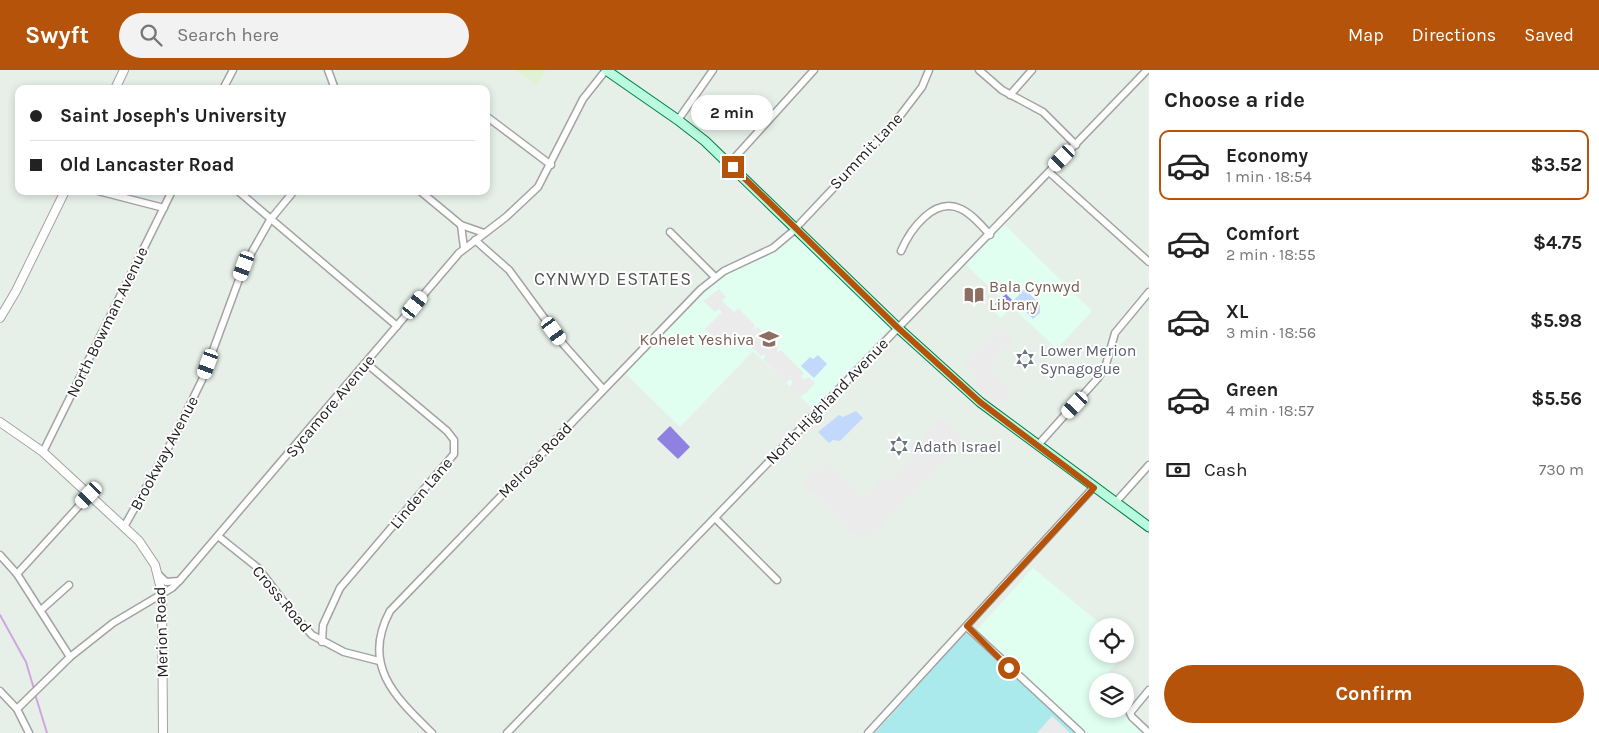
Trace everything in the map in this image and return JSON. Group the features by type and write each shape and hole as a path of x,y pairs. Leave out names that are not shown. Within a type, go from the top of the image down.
{"main road":[{"path":"606,70 678,120 730,164 897,327 980,402 1149,527"}],"street":[{"path":"117,85 124,70"},
{"path":"225,85 232,70"},
{"path":"328,70 334,85"},
{"name":"Sycamore Avenue","path":"17,709 70,656 113,624 180,580 464,248 524,202 541,183 585,96 606,70"},
{"path":"678,120 713,70"},
{"path":"730,164 814,70"},
{"name":"Summit Lane","path":"795,227 892,125 922,87 929,70"},
{"path":"979,70 1010,95 1043,112 1076,145"},
{"path":"1010,95 1032,70"},
{"name":"North Highland Avenue","path":"507,733 897,327 990,235 1147,70"},
{"path":"490,119 550,165"},
{"path":"1049,172 1149,262"},
{"path":"0,318 16,291 63,195"},
{"path":"114,195 164,208"},
{"name":"North Bowman Avenue","path":"43,452 170,195"},
{"path":"242,195 397,326"},
{"name":"Brookway Avenue","path":"124,527 172,442 202,380 244,266 270,220 291,195"},
{"path":"425,195 462,225 484,233"},
{"path":"901,251 912,231 927,215 942,207 952,206 964,210 990,235"},
{"path":"462,225 464,248"},
{"name":"Melrose Road","path":"432,733 396,696 387,681 380,661 382,634 387,617 395,604 715,277 772,248 795,227"},
{"path":"670,232 715,277"},
{"path":"475,240 509,270 564,345 603,390"},
{"path":"1038,445 1098,378 1105,368 1114,333 1149,292"},
{"name":"Linden Lane","path":"322,642 323,625 340,588 454,454 454,440 447,431 366,363"},
{"name":"Merion Road","path":"0,422 43,452 124,527 147,551 159,575 162,593 164,733"},
{"path":"1115,503 1149,465"},
{"path":"868,733 1094,488"},
{"path":"17,574 89,495"},
{"path":"715,518 777,580"},
{"name":"Cross Road","path":"218,536 258,568 308,630 322,642 344,652 380,661"},
{"path":"0,555 17,574 70,656"},
{"path":"159,575 166,582 180,580"},
{"path":"40,610 69,585"},
{"path":"308,630 323,625"},
{"path":"967,626 1081,733"},
{"path":"1149,690 1134,707 1130,715 1149,733"},
{"path":"0,691 17,709 29,733"}],"shaded area":[{"path":"515,70 546,70 537,86"},
{"path":"1004,224 1092,311 1057,349 1012,307 1001,318 990,307 1000,297 964,263"},
{"name":"Kohelet Yeshiva","path":"795,236 891,327 813,409 753,351 680,427 624,372 717,281 736,269 777,249"},
{"path":"719,289 726,297 722,300 725,304 734,312 738,308 755,325 752,330 757,327 779,347 776,353 781,350 804,373 801,376 804,380 809,377 815,383 806,393 800,397 790,387 793,382 790,379 786,383 763,360 766,354 761,356 747,343 751,340 749,337 743,339 735,332 732,336 735,340 730,345 727,342 724,346 705,329 722,312 719,309 715,312 703,301"},
{"path":"1025,289 1040,305 1040,313 1033,319 1014,300"},
{"path":"1006,294 1013,301 1003,312 995,304"},
{"path":"999,327 1013,341 987,368 1012,391 999,405 972,383 978,376 964,363"},
{"path":"818,355 827,364 814,378 801,366 810,357 813,359"},
{"path":"856,411 863,418 840,441 833,440 829,443 818,432 839,415 843,417"},
{"path":"942,417 964,440 874,533 863,539 855,531 851,533 802,482 825,462 860,495 865,496 881,479 887,483 918,452 928,430"},
{"path":"670,426 690,447 678,459 657,439"},
{"path":"1033,568 1093,618 1089,618 1089,663 1116,663 1108,673 1089,673 1089,718 1127,718 1143,733 884,733"},
{"path":"966,632 1075,733 875,733"},
{"path":"1052,716 1070,733 1037,733"}],"waterway":[{"path":"0,615 26,662 34,689"},
{"path":"35,694 47,733"}],"place":[{"name":"Bala Cynwyd Library","path":"974,295"},
{"name":"Kohelet Yeshiva","path":"769,339"},
{"name":"Lower Merion Synagogue","path":"1025,359"},
{"name":"Adath Israel","path":"899,446"}],"district":[{"name":"CYNWYD ESTATES","path":"613,279"}],"route":[{"path":"733,167 897,327 980,402 1094,488 967,626 1009,668"}]}
